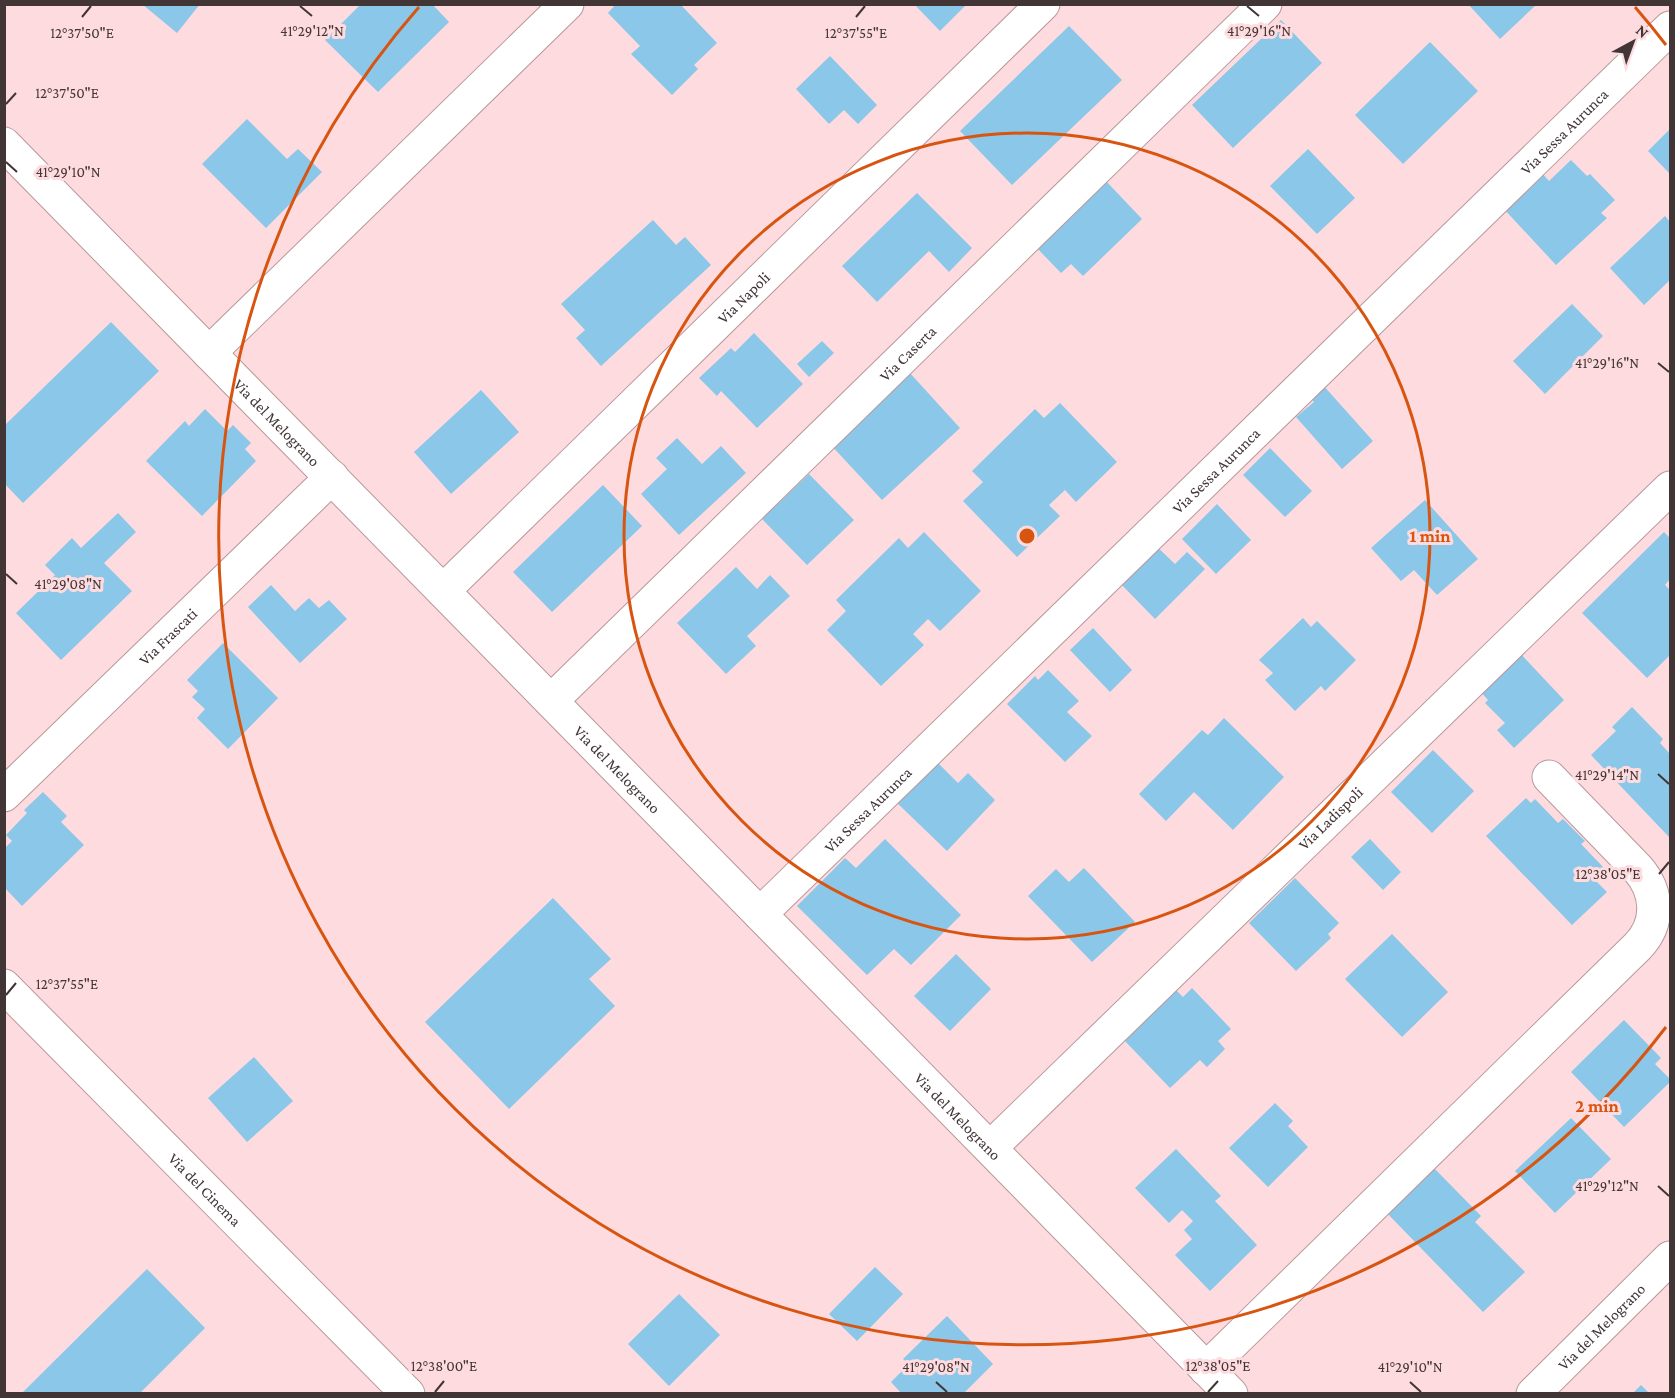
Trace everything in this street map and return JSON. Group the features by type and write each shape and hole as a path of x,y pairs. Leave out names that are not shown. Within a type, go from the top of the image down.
{"street":[{"path":"209,352 567,4"},
{"name":"Via Napoli","path":"443,591 1043,4"},
{"name":"Via Caserta","path":"551,701 1264,4"},
{"name":"Via Sessa Aurunca","path":"760,914 1671,28"},
{"name":"Via del Melograno","path":"4,144 1231,1394"},
{"name":"Via Frascati","path":"4,795 332,477"},
{"name":"Via Ladispoli","path":"990,1148 1670,489"},
{"path":"1206,1369 1649,933 1655,907 1648,882 1549,777"},
{"name":"Via del Cinema","path":"4,986 408,1394"},
{"name":"Via del Melograno","path":"1533,1394 1671,1258"}],"building":[{"path":"142,4 200,4 177,33"},
{"path":"361,4 432,4 449,22 378,92 325,40"},
{"path":"616,4 680,4 717,43 694,65 698,69 672,95 631,54 640,46 608,13"},
{"path":"914,4 963,4 965,6 940,31"},
{"path":"1468,4 1537,4 1500,39"},
{"path":"1281,20 1322,63 1233,148 1192,105"},
{"path":"1069,26 1122,80 1012,185 960,131"},
{"path":"1430,42 1478,91 1403,164 1355,115"},
{"path":"830,56 877,105 858,124 844,110 829,124 796,89"},
{"path":"247,119 287,159 298,149 322,172 266,228 202,164"},
{"path":"1670,129 1670,174 1648,151"},
{"path":"1308,149 1355,198 1317,234 1270,186"},
{"path":"1571,160 1587,176 1590,174 1615,200 1601,213 1607,218 1556,265 1503,208 1541,172 1549,181"},
{"path":"1104,179 1142,219 1083,276 1071,264 1061,273 1035,246"},
{"path":"917,193 972,248 949,272 929,251 877,302 842,266"},
{"path":"1665,216 1670,222 1670,280 1644,305 1610,268"},
{"path":"653,220 676,245 685,237 711,265 601,366 576,338 585,330 561,304"},
{"path":"1572,304 1603,336 1545,394 1513,361"},
{"path":"111,322 159,371 23,503 4,483 4,426"},
{"path":"754,333 803,384 757,428 721,391 717,396 699,378 731,348 735,352"},
{"path":"822,341 834,353 809,377 797,364"},
{"path":"909,372 960,428 882,500 830,444"},
{"path":"1322,384 1373,441 1342,469 1296,417 1314,402 1309,396"},
{"path":"481,390 519,432 451,494 414,452"},
{"path":"1060,403 1117,462 1076,502 1065,490 1049,505 1060,516 1017,557 963,501 983,482 972,471 1035,409 1044,418"},
{"path":"205,409 227,431 233,425 251,443 245,449 256,461 202,516 146,461 185,421 189,426"},
{"path":"677,438 702,464 721,446 746,473 679,535 641,494 667,469 656,458"},
{"path":"1270,448 1312,491 1285,517 1243,475"},
{"path":"809,474 854,520 807,565 762,519"},
{"path":"603,485 642,526 552,612 513,572"},
{"path":"1425,500 1478,559 1437,595 1414,570 1401,581 1371,548"},
{"path":"1217,504 1251,540 1216,574 1182,539"},
{"path":"118,513 136,532 104,563 132,591 61,660 16,613 55,575 45,565 72,538 81,548"},
{"path":"924,532 981,591 940,631 928,619 913,634 924,645 881,686 827,630 846,611 836,600 899,538 908,548"},
{"path":"1664,532 1670,538 1670,579 1665,585 1670,590 1670,655 1647,678 1582,613"},
{"path":"1153,543 1175,564 1187,552 1205,569 1155,619 1117,580"},
{"path":"736,567 757,589 770,575 790,596 747,636 756,646 726,674 677,623"},
{"path":"271,585 295,611 309,598 319,608 329,600 347,619 300,663 248,607"},
{"path":"1303,618 1311,627 1317,621 1356,660 1325,691 1321,686 1295,711 1265,680 1273,673 1259,660"},
{"path":"1093,628 1132,670 1110,692 1070,650"},
{"path":"223,643 278,698 228,749 197,718 205,709 192,697 198,691 187,680"},
{"path":"1518,651 1564,700 1514,748 1497,730 1505,723 1485,703 1488,700 1478,689"},
{"path":"1048,670 1079,701 1067,712 1092,736 1065,762 1007,704 1035,676 1038,680"},
{"path":"1632,707 1663,739 1660,743 1670,754 1670,838 1591,755 1616,731 1612,727"},
{"path":"1224,718 1284,777 1233,830 1194,792 1166,821 1139,794 1202,730 1208,735"},
{"path":"1433,750 1474,791 1432,833 1391,792"},
{"path":"934,759 958,783 968,773 995,800 947,851 894,800"},
{"path":"43,792 67,816 61,822 84,845 22,906 4,887 4,849 12,841 6,835 27,813 24,810"},
{"path":"1526,798 1531,803 1535,799 1558,823 1563,819 1585,841 1581,844 1605,869 1594,879 1607,892 1572,925 1486,836"},
{"path":"885,839 961,915 911,965 894,949 867,975 797,906 845,858 856,868"},
{"path":"1370,839 1401,872 1383,890 1351,857"},
{"path":"1084,868 1135,922 1092,962 1028,896 1056,869 1069,882"},
{"path":"1295,878 1339,923 1328,934 1331,938 1296,971 1249,923"},
{"path":"553,898 611,959 589,979 615,1006 509,1109 425,1022"},
{"path":"1392,934 1448,992 1402,1037 1345,979"},
{"path":"956,954 991,989 950,1031 914,996"},
{"path":"1192,988 1231,1029 1218,1041 1225,1049 1207,1067 1200,1060 1170,1088 1124,1040 1176,990 1183,997"},
{"path":"1624,1020 1661,1058 1655,1064 1670,1079 1670,1082 1624,1127 1571,1072"},
{"path":"254,1057 293,1101 247,1142 208,1098"},
{"path":"1275,1103 1293,1121 1288,1126 1308,1147 1268,1187 1229,1148"},
{"path":"1571,1118 1611,1159 1555,1213 1515,1171"},
{"path":"1176,1149 1221,1196 1215,1201 1257,1245 1210,1291 1175,1255 1192,1239 1184,1230 1193,1221 1182,1210 1169,1223 1135,1188"},
{"path":"1431,1165 1481,1216 1475,1222 1525,1272 1483,1312 1384,1210"},
{"path":"875,1267 903,1294 857,1341 829,1314"},
{"path":"147,1269 205,1328 139,1394 21,1394"},
{"path":"679,1294 720,1335 669,1386 628,1344"},
{"path":"947,1316 993,1364 963,1394 902,1394 891,1382 909,1364 903,1359"},
{"path":"1641,1385 1650,1394 1632,1394"}]}
